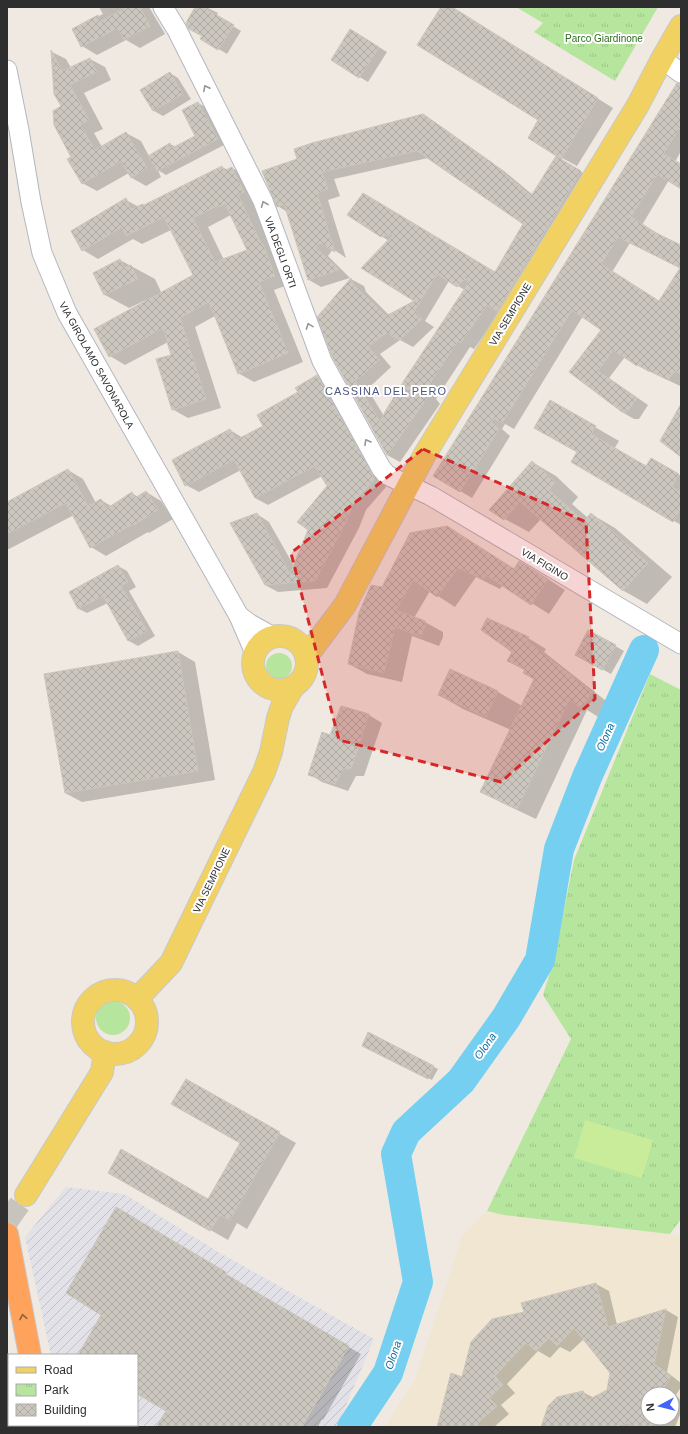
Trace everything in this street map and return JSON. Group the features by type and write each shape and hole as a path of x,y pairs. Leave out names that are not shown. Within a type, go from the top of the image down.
{"highway":[{"path":"7,1234 30,1354"}],"main road":[{"name":"VIA SEMPIONE","path":"306,657 345,605 425,454 638,105 681,26"},
{"name":"VIA SEMPIONE","path":"281,637 313,628 345,605"},
{"path":"281,637 296,642 306,657 306,666 300,682 293,687 284,690 276,690 268,688 261,683 253,669 253,661 259,646 265,640 281,637"},
{"name":"VIA SEMPIONE","path":"261,683 267,713 271,752"},
{"name":"VIA SEMPIONE","path":"137,999 170,963 264,772 271,752 282,706 293,687"},
{"path":"111,990 125,992 137,999 143,1007 146,1016 146,1025 144,1034 135,1045 124,1052 114,1053 105,1052 96,1047 90,1041 85,1032 83,1023 84,1014 94,997 102,992 111,990"},
{"path":"26,1195 102,1072 105,1052"}],"street":[{"name":"VIA DEGLI ORTI","path":"164,7 263,201 322,361 381,468 387,475 408,485"},
{"path":"662,59 681,73"},
{"name":"VIA GIROLAMO SAVONAROLA","path":"7,70 31,202 42,253 67,313 239,616 255,653"},
{"name":"VIA FIGINO","path":"408,485 431,496 681,644"},
{"name":"VIA GIROLAMO SAVONAROLA","path":"239,616 250,624 281,637"}],"highlighted area":[{"path":"423,449 586,522 595,699 501,782 339,740 291,553"}],"shaded area":[{"path":"66,1187 124,1194 220,1253 374,1339 337,1427 66,1427 138,1426 138,1354 51,1354 25,1237"},
{"path":"487,1211 504,1215 670,1234 681,1238 681,1427 385,1427 415,1380 463,1234"}],"green space":[{"name":"Parco Giardinone","path":"516,7 658,7 615,81 534,32 543,23"},
{"path":"279,653 288,657 292,666 288,675 279,679 270,675 266,666 270,657"},
{"path":"650,674 681,690 681,1219 670,1234 504,1215 487,1211 571,1039 543,995 553,963 574,860"},
{"path":"110,1001 116,1001 125,1006 129,1012 129,1024 125,1030 116,1035 110,1035 101,1030 96,1021 96,1015 101,1006"},
{"path":"585,1120 653,1140 642,1178 574,1158"}],"building":[{"path":"127,7 140,7 150,26 124,40 118,28 81,47 72,29 98,15 101,21"},
{"path":"195,7 203,7 234,25 218,50 200,39 202,36 189,29 186,23"},
{"path":"441,7 452,7 598,98 561,159 528,138 538,120 417,45"},
{"path":"350,29 379,47 359,78 331,60"},
{"path":"51,50 62,71 90,58 97,72 70,85 89,120 80,125 95,150 126,132 147,168 131,178 121,161 82,184 67,159 71,157 54,125 53,111 61,106 54,94"},
{"path":"170,72 183,94 153,111 140,90"},
{"path":"677,83 681,84 681,126 663,154 681,164 681,189 657,174 631,217 658,234 681,245 681,374 675,371 668,380 637,366 613,350 598,371 637,398 627,412 622,412 569,372 601,330 572,310 502,423 493,418 491,422 499,429 460,492 433,476","holes":["618,237 680,268 659,301 601,264"]},
{"path":"198,102 218,139 157,171 148,156 170,143 172,148 195,136 182,110"},
{"path":"423,114 491,162 531,196 556,156 581,171 497,311 487,305 461,343 458,341 424,392 428,397 387,455 332,356 317,317 351,278 353,284 386,316 414,301 361,268 395,233 381,237 347,215 363,193 495,272 523,224 417,151 322,172 328,189 317,193 335,252 320,243 316,248 339,270 308,280 284,204 277,207 262,171 297,159 294,149","holes":["437,274 457,287 465,279 469,282 405,379 380,422 355,380 361,377 379,360 368,346 387,333 400,340 422,319 413,313"]},
{"path":"222,166 224,171 232,167 244,192 238,195 262,245 263,244 275,276 259,282 288,353 238,374 209,302 180,318 206,399 172,410 156,359 171,355 163,328 109,357 94,329 193,275 164,217 126,236 122,227 82,251 71,231 126,198 131,209 143,204 144,205","holes":["225,204 247,250 215,262 193,218 217,206 218,207"]},
{"path":"120,259 124,268 131,265 138,279 104,295 93,273"},
{"path":"317,375 373,475 374,480 353,503 347,520 315,581 265,585 230,523 257,513 290,574 308,530 297,522 327,486 315,466 255,498 234,460 185,486 172,460 230,429 236,440 263,426 257,415 298,392 295,388"},
{"path":"550,400 596,426 591,434 646,466 651,458 679,474 672,487 681,492 681,507 673,522 571,462 577,452 534,428"},
{"path":"681,404 681,457 660,441"},
{"path":"532,461 555,482 549,490 584,521 591,513 648,563 623,591 520,502 504,520 489,510"},
{"path":"68,469 88,506 101,499 106,509 132,492 135,498 146,491 158,510 134,525 133,524 90,548 66,503 7,534 7,502"},
{"path":"447,526 514,569 519,561 548,579 531,605 486,575 483,579 458,568 437,597 413,580 396,610 425,621 425,626 421,637 395,627 384,673 348,664 359,613 371,585 382,587 410,533"},
{"path":"118,565 128,582 121,586 147,631 128,641 103,596 78,609 69,592"},
{"path":"487,618 529,637 527,641 592,692 582,708 569,700 517,809 480,792 534,679 523,673 525,669 507,661 512,652 481,630"},
{"path":"588,630 616,645 602,670 575,655"},
{"path":"178,651 198,771 65,793 44,674"},
{"path":"450,669 498,691 486,717 438,695"},
{"path":"341,706 369,714 351,769 343,769 335,784 308,775 322,732 330,735"},
{"path":"368,1032 434,1066 428,1079 362,1046"},
{"path":"186,1079 280,1132 230,1220 220,1215 210,1231 108,1173 121,1149 208,1199 240,1143 171,1104"},
{"path":"116,1207 226,1272 225,1274 349,1346 302,1427 156,1427 166,1411 138,1395 138,1354 79,1354 101,1315 66,1293"},
{"path":"596,1283 608,1327 666,1309 654,1364 671,1376 665,1386 640,1386 640,1426 649,1426 633,1427 628,1423 611,1427 541,1427 548,1406 557,1397 583,1391 588,1400 607,1390 610,1373 574,1328 557,1346 549,1338 536,1351 526,1343 495,1376 503,1385 489,1398 497,1406 478,1423 477,1427 437,1427 451,1373 462,1377 471,1342 492,1319 524,1312 521,1303"}],"waterway":[{"name":"Olona","path":"352,1427 388,1373 418,1282 396,1154 406,1132 461,1081 506,1018 540,960 559,849 587,777 644,650"}],"tunnel":[{"path":"7,1222 26,1195"}],"district":[{"name":"CASSINA DEL PERO","path":"386,391"}]}
